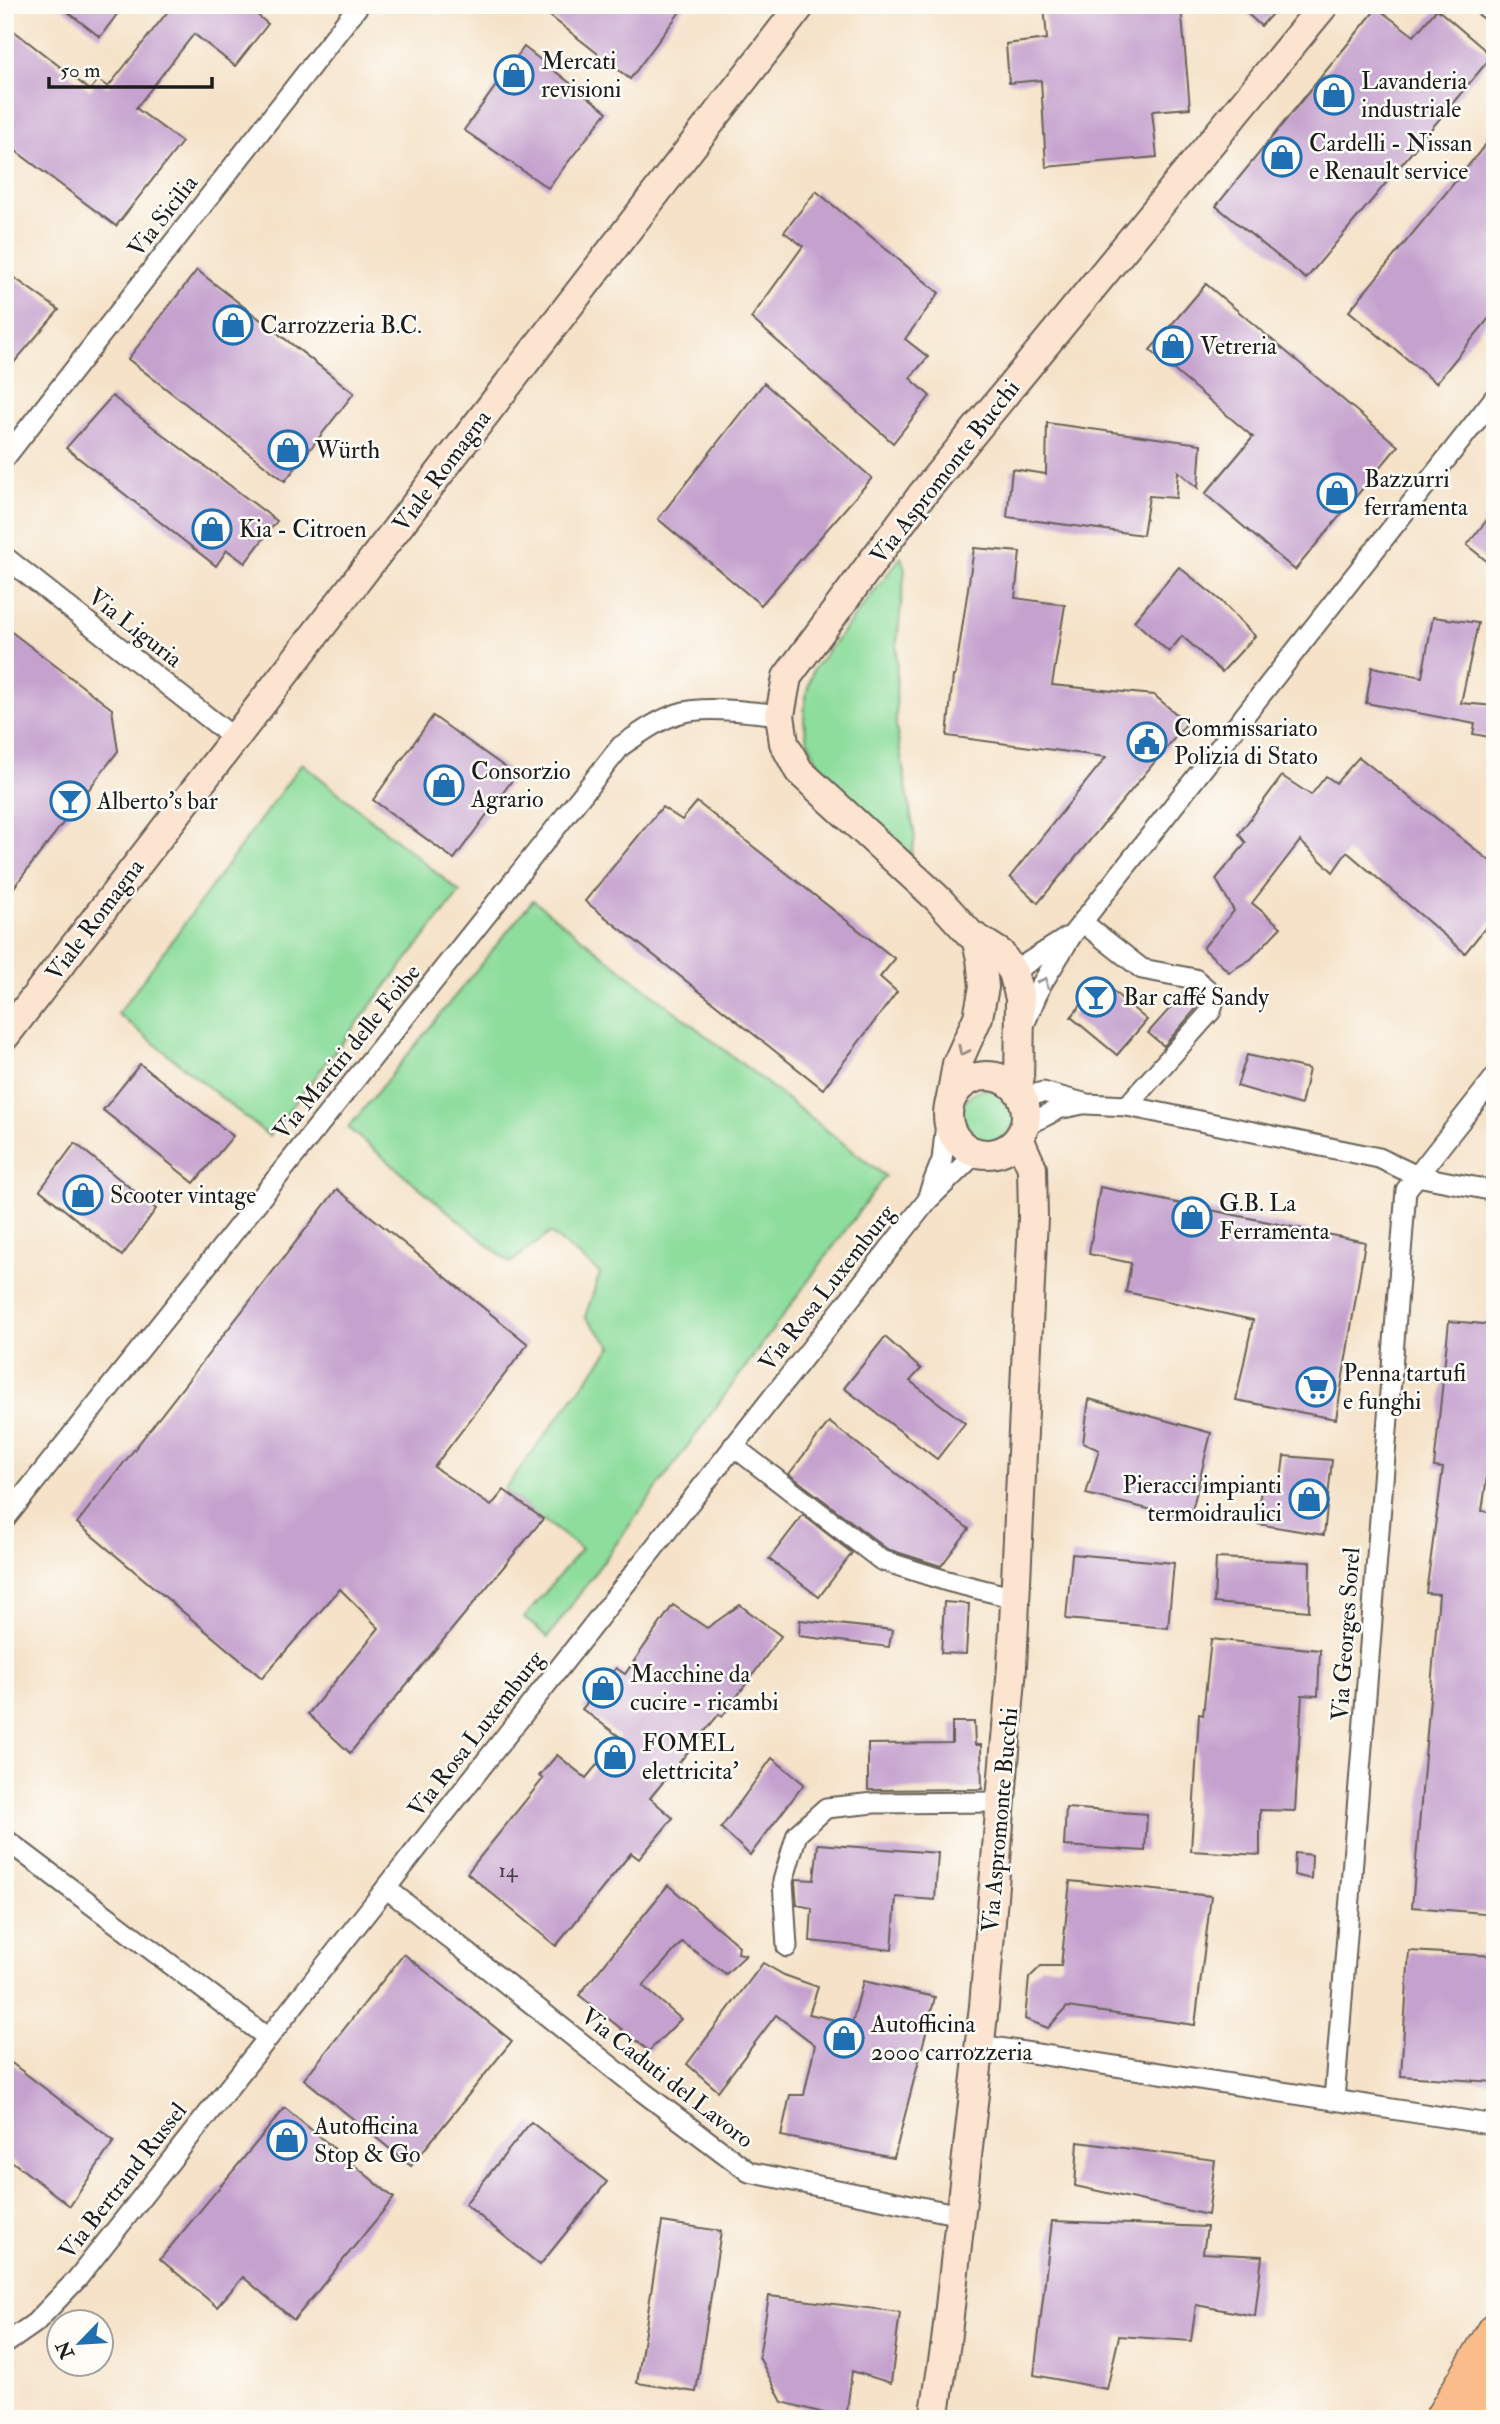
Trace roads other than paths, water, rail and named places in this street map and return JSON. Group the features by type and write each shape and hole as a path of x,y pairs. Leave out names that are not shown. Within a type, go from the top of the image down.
{"highway":[{"path":"1443,2419 1495,2333"},
{"path":"1476,2419 1495,2388"}],"street":[{"name":"Via Sicilia","path":"5,458 359,5"},
{"name":"Viale Romagna","path":"5,1036 801,5"},
{"name":"Via Aspromonte Bucchi","path":"934,2419 980,2045 1012,1666 1033,1218 1032,1168 1022,1132 1026,1107 1020,1095 1020,998 1007,962 976,939 938,899 799,771 784,743 780,715 787,677 922,496 1324,5"},
{"path":"1483,5 1495,14"},
{"path":"1021,1032 1041,985 1077,928 1495,397"},
{"name":"Via Liguria","path":"5,557 234,738"},
{"name":"Via Martiri delle Foibe","path":"5,1519 621,746 650,726 680,713 729,710 780,715"},
{"path":"949,1106 957,1064 1007,962 1042,954 1077,928"},
{"path":"1077,928 1142,969 1195,979 1215,996 1211,1012 1127,1106"},
{"path":"976,939 984,987 978,1017"},
{"path":"949,1106 959,1087 970,1079 983,1075 996,1077 1009,1082 1020,1095 1042,1092 1087,1104 1127,1106 1379,1158 1417,1175 1495,1191"},
{"name":"Via Georges Sorel","path":"1334,2100 1406,1190 1495,1077"},
{"path":"982,1154 1000,1152 1011,1147 1022,1132 1058,1109 1087,1104"},
{"name":"Via Aspromonte Bucchi","path":"949,1106 948,1127 954,1138 964,1148 982,1154 1017,1181 1033,1218"},
{"name":"Via Rosa Luxemburg","path":"926,1201 942,1160 949,1106"},
{"name":"Via Rosa Luxemburg","path":"268,2038 926,1201 982,1154"},
{"path":"733,1446 881,1560 947,1581 1015,1598"},
{"path":"787,1947 783,1881 797,1834 826,1808 874,1803 1001,1801"},
{"path":"5,1839 268,2038"},
{"name":"Via Caduti del Lavoro","path":"386,1888 632,2084 748,2172 960,2215"},
{"name":"Via Bertrand Russel","path":"5,2344 35,2323 77,2279 268,2038"},
{"path":"980,2045 1495,2125"}],"place":[{"name":"Mercati revisioni","path":"514,75"},
{"name":"Lavanderia industriale","path":"1334,95"},
{"name":"Cardelli - Nissan e Renault service","path":"1282,157"},
{"name":"Carrozzeria B.C.","path":"233,325"},
{"name":"Vetreria","path":"1173,346"},
{"name":"Würth","path":"288,450"},
{"name":"Bazzurri ferramenta","path":"1337,493"},
{"name":"Kia - Citroen","path":"212,529"},
{"name":"Commissariato Polizia di Stato","path":"1147,742"},
{"name":"Consorzio Agrario","path":"444,785"},
{"name":"Alberto's bar","path":"70,801"},
{"name":"Bar caffé Sandy","path":"1096,997"},
{"name":"Scooter vintage","path":"83,1195"},
{"name":"G.B. La Ferramenta","path":"1192,1217"},
{"name":"Penna tartufi e funghi","path":"1316,1387"},
{"name":"Pieracci impianti termoidraulici","path":"1309,1499"},
{"name":"Macchine da cucire - ricambi","path":"603,1688"},
{"name":"FOMEL elettricita'","path":"615,1757"},
{"name":"Autofficina 2000 carrozzeria","path":"844,2038"},
{"name":"Autofficina Stop & Go","path":"287,2140"}]}
